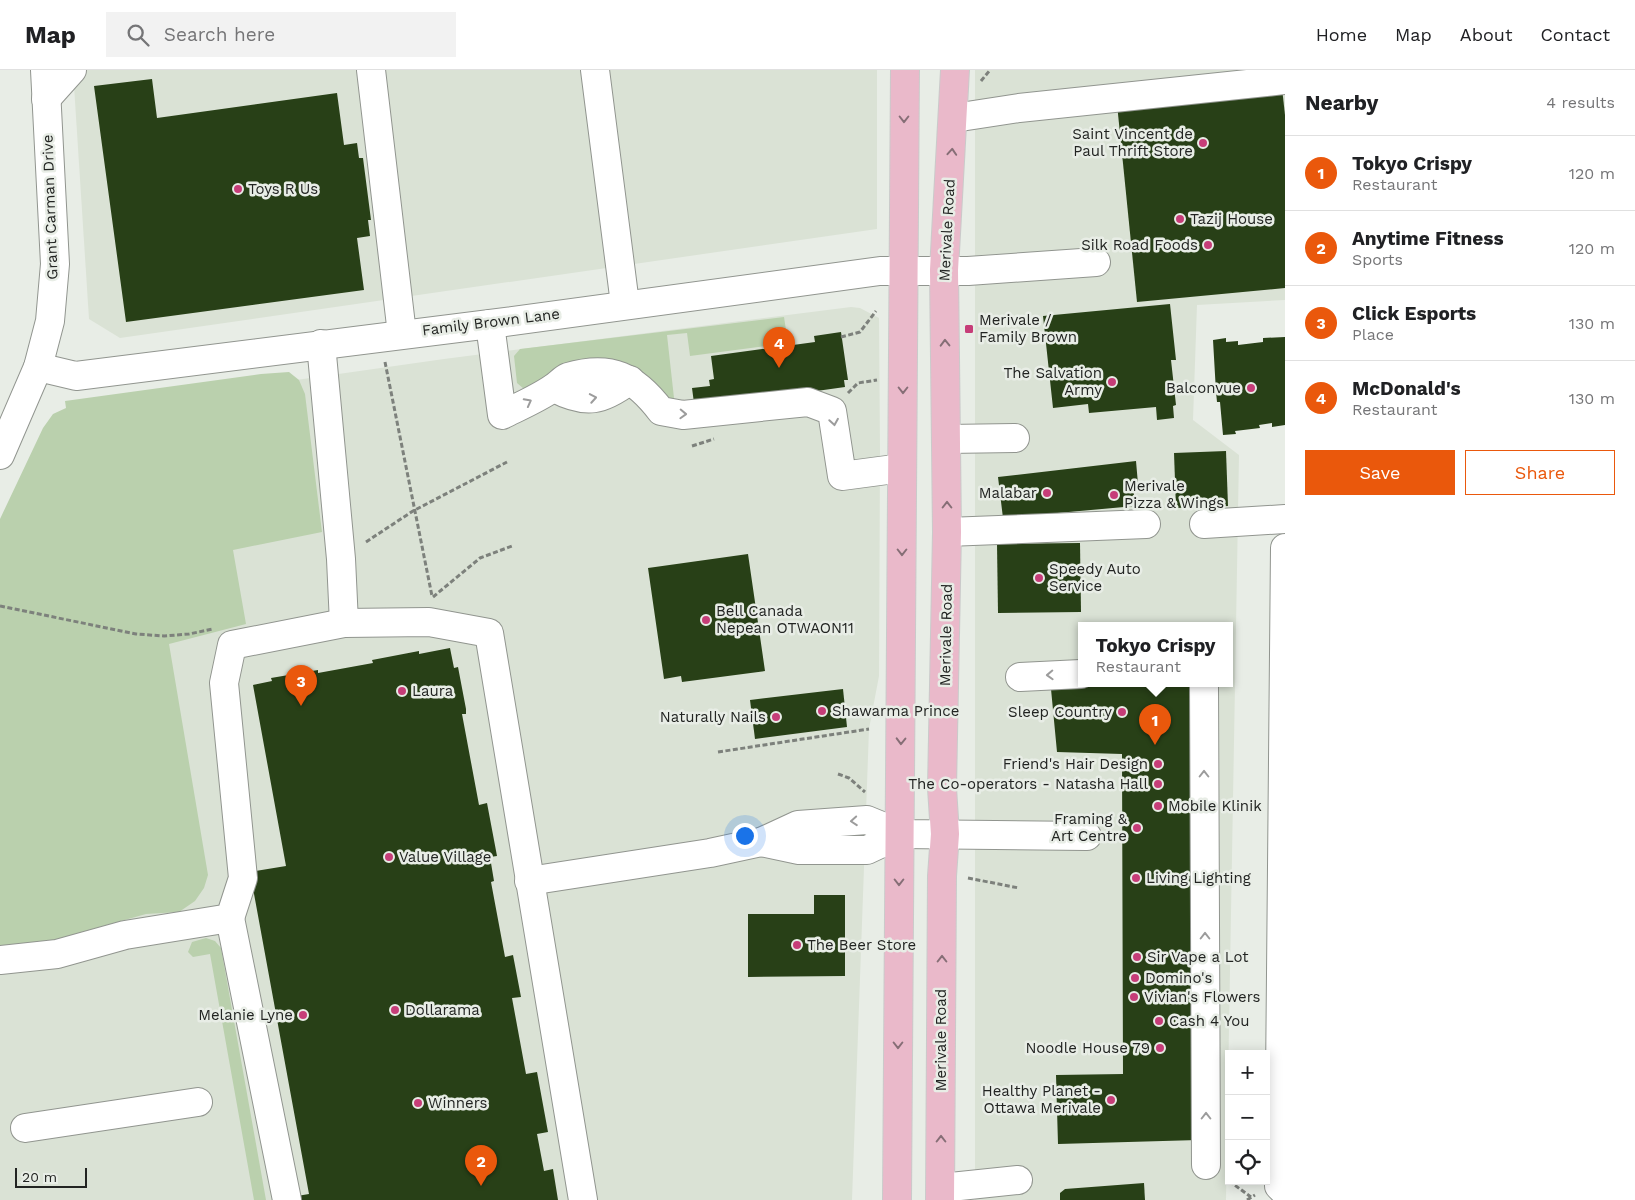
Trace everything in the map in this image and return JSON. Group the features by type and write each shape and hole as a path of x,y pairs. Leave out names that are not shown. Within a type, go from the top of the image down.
{"main road":[{"path":"897,1200 905,70"},
{"name":"Merivale Road","path":"941,1194 942,885 945,834 942,788 947,532 944,270 954,118 955,70"}],"street":[{"name":"Grant Carman Drive","path":"0,455 38,367 50,320 55,264 45,70"},
{"path":"46,98 72,70"},
{"path":"371,70 391,335"},
{"path":"595,70 625,304"},
{"path":"954,118 1019,108 1285,80"},
{"name":"Family Brown Lane","path":"38,367 76,376 490,324 625,304 880,271 968,271 1096,262"},
{"path":"490,324 502,415 554,388 566,377 609,371 630,380 646,390 661,411 682,415 808,402 832,411 842,476 902,468"},
{"path":"321,344 344,623"},
{"path":"947,439 1015,438"},
{"path":"1204,524 1285,519"},
{"path":"947,532 1146,524"},
{"path":"1285,548 1279,1186 1285,1192"},
{"path":"287,1200 230,918 243,878 224,683 232,645 344,623 431,609 489,633 583,1200"},
{"path":"1020,677 1078,674"},
{"path":"1204,687 1206,1165"},
{"path":"529,881 762,842 799,850 867,850 901,834 1087,836"},
{"path":"0,960 57,954 125,935 230,918"},
{"path":"25,1128 198,1102"},
{"path":"941,1194 1018,1180"}],"path":[{"path":"842,337 860,332 876,311"},
{"path":"391,335 413,510 431,609"},
{"path":"340,559 413,510 507,462"},
{"path":"431,609 480,558 512,546"},
{"path":"0,606 136,634 189,634 229,625 232,645"},
{"path":"718,752 869,729"},
{"path":"838,774 849,778 865,792"},
{"path":"968,878 1019,888"},
{"path":"1234,1185 1251,1197"}],"shaded area":[{"path":"73,70 877,70 877,229 120,338 89,319"},
{"path":"975,70 1285,70 1285,300 1197,305 1193,420 1239,455 1229,1050 1225,1050 1226,1200 975,1200"},
{"path":"851,307 860,308 879,318 880,452 879,676 869,729 852,1200 0,1200 0,541 58,414 444,359"}],"green space":[{"path":"784,317 788,343 690,356 687,333 667,335 675,407 655,391 524,389 517,383 514,356 520,349"},
{"path":"289,372 299,380 305,394 322,532 233,550 246,624 169,644 208,875 204,888 195,901 179,912 146,914 0,955 0,519 43,428 53,414 66,408 65,401 261,374"},
{"path":"206,938 215,941 221,948 266,1200 254,1200 210,954 193,957 188,952 192,942"}],"building":[{"name":"Toys R Us","path":"152,79 157,118 337,93 344,145 357,143 359,158 363,158 371,220 368,220 370,236 357,238 364,290 126,322 94,86"},
{"path":"1282,88 1285,115 1285,288 1137,302 1117,104"},
{"name":"The Salvation Army","path":"1170,304 1176,360 1171,360 1176,405 1173,406 1174,418 1157,420 1156,407 1089,413 1088,404 1053,408 1043,316"},
{"path":"841,332 848,380 844,380 845,387 788,395 694,403 692,388 710,386 709,380 714,379 711,356 815,342 814,336"},
{"name":"Balconvue","path":"1285,337 1285,425 1272,427 1272,423 1259,425 1260,428 1235,431 1236,434 1223,435 1220,402 1217,402 1213,340 1226,338 1226,342 1238,341 1238,345 1263,342 1263,338"},
{"path":"1226,451 1228,506 1176,508 1174,453"},
{"name":"Malabar","path":"1136,461 1138,484 1133,484 1135,506 1003,518 998,477"},
{"name":"Speedy Auto Service","path":"1080,543 1081,612 998,613 997,544"},
{"name":"Bell Canada Nepean OTWAON11","path":"748,554 765,671 682,682 681,676 664,679 648,568"},
{"path":"450,648 454,668 458,667 466,709 466,714 462,714 479,805 487,803 497,856 490,857 494,881 491,882 505,957 513,955 521,997 512,998 526,1074 537,1072 548,1132 537,1134 544,1171 553,1169 558,1200 298,1200 297,1196 309,1194 250,872 286,866 253,685 272,681 271,678 318,670 318,673 373,663 372,660 419,651 419,654"},
{"path":"1079,687 1189,687 1193,736 1198,1140 1058,1144 1056,1075 1123,1074 1122,754 1057,752 1051,689"},
{"path":"843,689 847,727 755,739 750,700"},
{"name":"The Beer Store","path":"814,895 845,895 845,976 748,977 748,914 814,914"},
{"path":"1144,1183 1145,1200 1060,1200 1060,1193 1065,1189"}],"place":[{"name":"Saint Vincent de Paul Thrift Store","path":"1203,143"},
{"name":"Toys R Us","path":"238,189"},
{"name":"Tazij House","path":"1180,219"},
{"name":"Silk Road Foods","path":"1208,245"},
{"name":"Merivale / Family Brown","path":"969,329"},
{"name":"McDonald's","path":"779,368"},
{"name":"The Salvation Army","path":"1112,382"},
{"name":"Balconvue","path":"1251,388"},
{"name":"Malabar","path":"1047,493"},
{"name":"Merivale Pizza & Wings","path":"1114,495"},
{"name":"Speedy Auto Service","path":"1039,578"},
{"name":"Bell Canada Nepean OTWAON11","path":"706,620"},
{"name":"Laura","path":"402,691"},
{"name":"Click Esports","path":"301,706"},
{"name":"Shawarma Prince","path":"822,711"},
{"name":"Sleep Country","path":"1122,712"},
{"name":"Naturally Nails","path":"776,717"},
{"name":"Tokyo Crispy","path":"1155,745"},
{"name":"Friend's Hair Design","path":"1158,764"},
{"name":"The Co-operators - Natasha Hall","path":"1158,784"},
{"name":"Mobile Klinik","path":"1158,806"},
{"name":"Framing & Art Centre","path":"1137,828"},
{"name":"Value Village","path":"389,857"},
{"name":"Living Lighting","path":"1136,878"},
{"name":"The Beer Store","path":"797,945"},
{"name":"Sir Vape a Lot","path":"1137,957"},
{"name":"Domino's","path":"1135,978"},
{"name":"Vivian's Flowers","path":"1134,997"},
{"name":"Dollarama","path":"395,1010"},
{"name":"Melanie Lyne","path":"303,1015"},
{"name":"Cash 4 You","path":"1159,1021"},
{"name":"Noodle House 79","path":"1160,1048"},
{"name":"Healthy Planet - Ottawa Merivale","path":"1111,1100"},
{"name":"Winners","path":"418,1103"},
{"name":"Anytime Fitness","path":"481,1186"}]}
